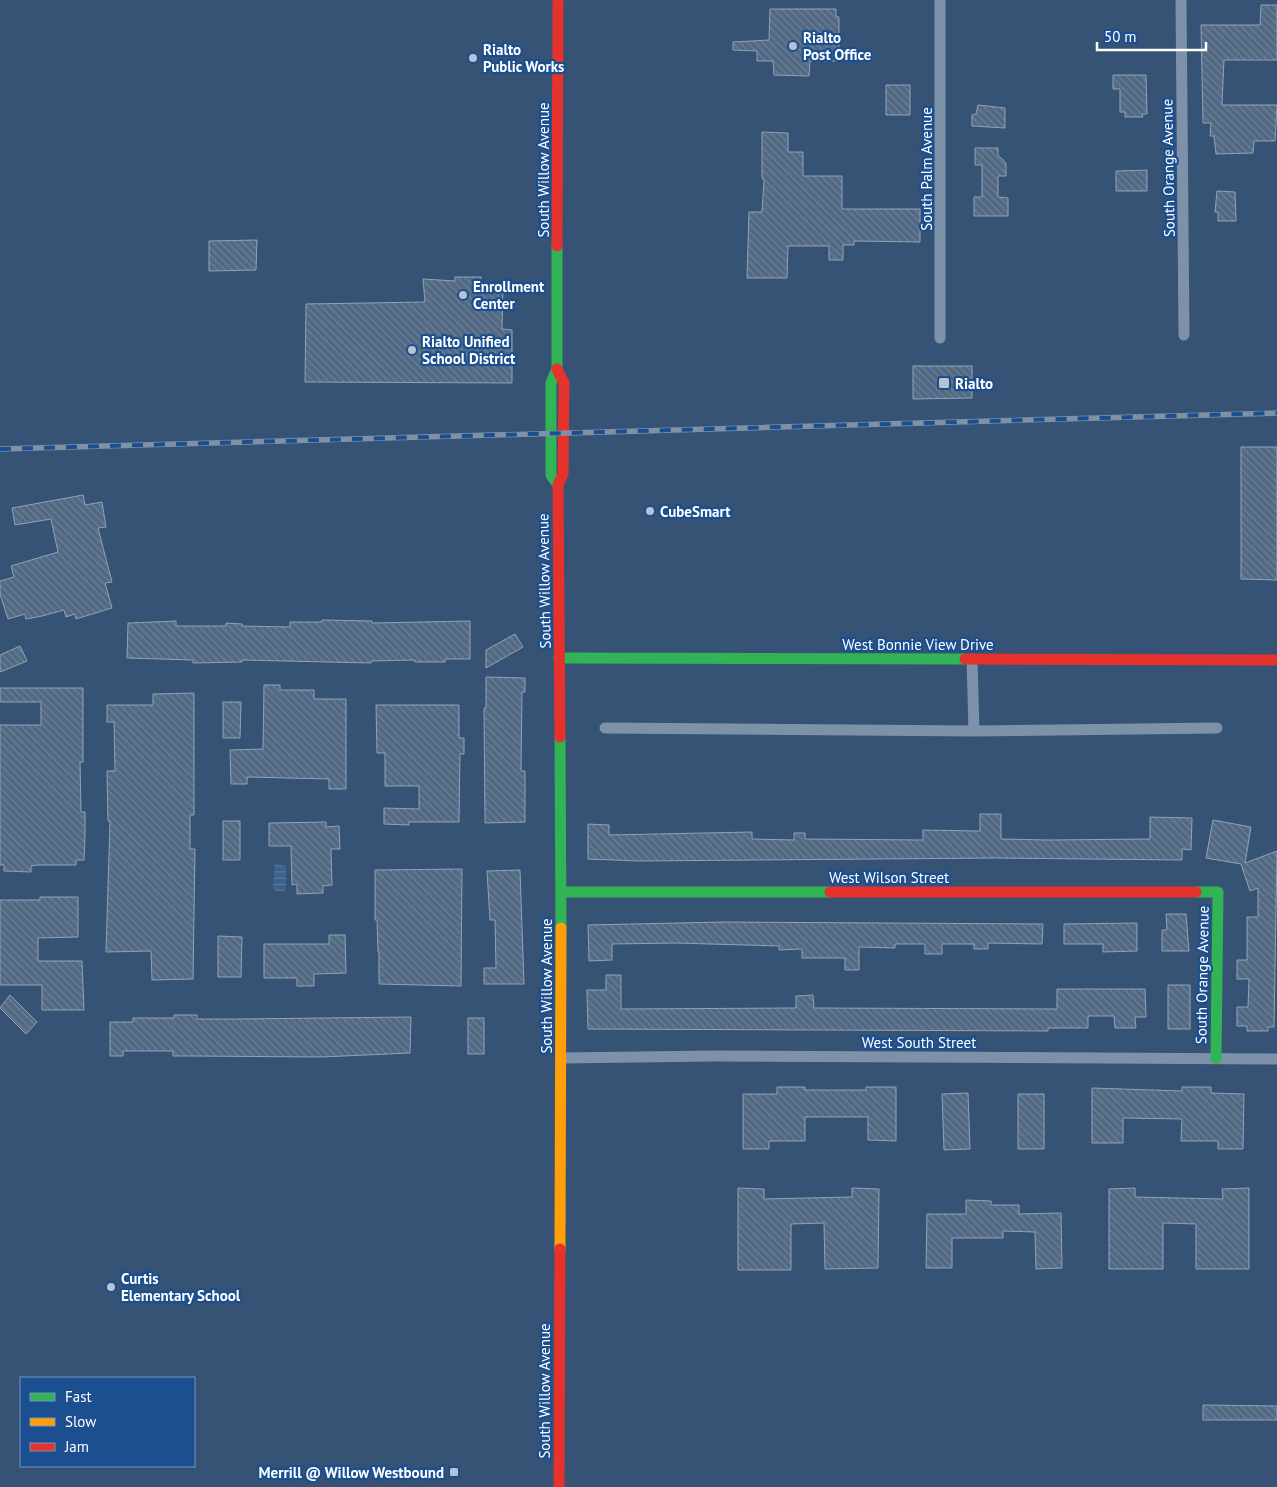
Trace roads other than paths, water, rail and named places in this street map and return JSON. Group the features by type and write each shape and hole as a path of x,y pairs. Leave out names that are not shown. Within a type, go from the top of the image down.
{"street":[{"name":"South Willow Avenue","path":"558,0 557,369 564,384 563,474 558,485 561,892 559,1487"},
{"name":"South Palm Avenue","path":"940,0 940,338"},
{"name":"South Orange Avenue","path":"1181,0 1184,335"},
{"name":"West Bonnie View Drive","path":"559,658 1277,660"},
{"path":"972,659 974,731"},
{"path":"605,728 974,731 1218,728"},
{"name":"West Wilson Street","path":"561,892 1218,892"},
{"name":"South Orange Avenue","path":"1216,1058 1218,892"},
{"name":"West South Street","path":"560,1058 715,1056 1277,1059"}],"water":[{"path":"275,864 286,866 286,888 284,891 275,891 273,888"}],"railway":[{"path":"0,449 1277,413"}],"place":[{"name":"Rialto Post Office","path":"793,46"},
{"name":"Rialto Public Works","path":"473,58"},
{"name":"Enrollment Center","path":"463,295"},
{"name":"Rialto Unified School District","path":"412,350"},
{"name":"Rialto","path":"944,383"},
{"name":"CubeSmart","path":"650,511"},
{"name":"Curtis Elementary School","path":"111,1287"},
{"name":"Merrill @ Willow Westbound","path":"454,1472"}]}
